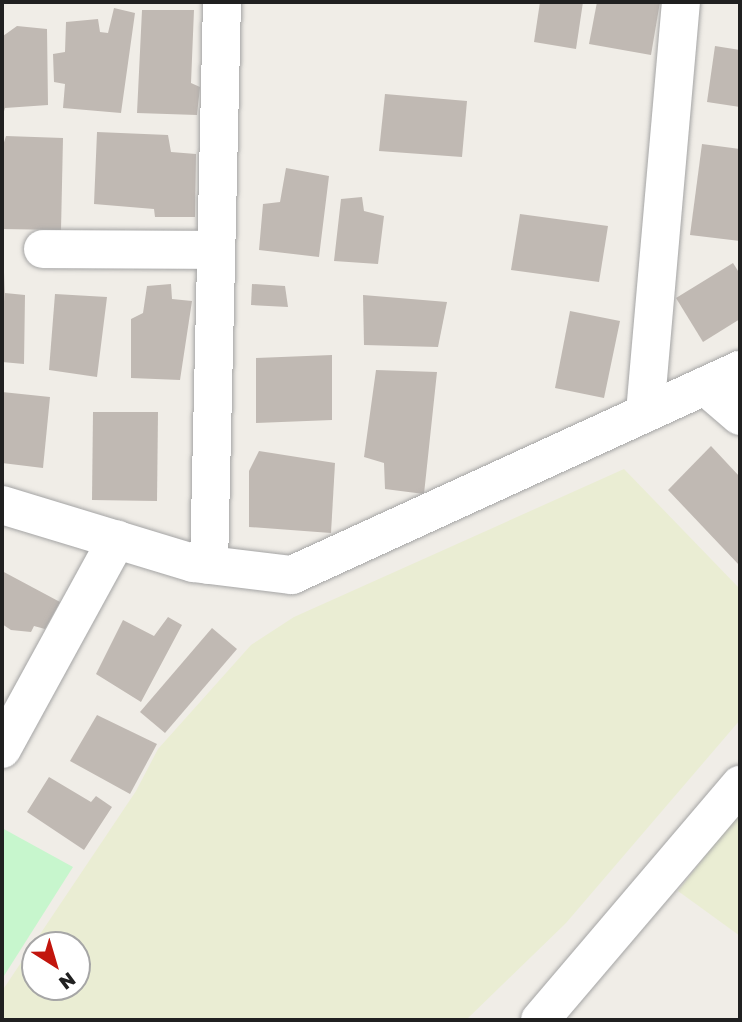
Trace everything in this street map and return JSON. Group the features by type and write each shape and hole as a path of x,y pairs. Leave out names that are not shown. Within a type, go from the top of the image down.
{"street":[{"path":"209,565 222,2"},
{"path":"645,413 681,2"},
{"path":"43,249 216,250"},
{"path":"2,505 209,565 292,575 740,370"},
{"path":"705,386 740,416"},
{"path":"2,749 117,539"},
{"path":"540,1020 596,960 740,785"},
{"path":"568,1020 596,960"}],"green space":[{"path":"624,469 740,589 740,720 566,923 466,1020 2,1019 2,991 21,963 21,1001 91,1001 91,931 42,931 136,791 158,749 251,645 294,617"},
{"path":"740,811 740,936 678,891"},
{"path":"2,828 73,867 32,931 21,931 21,949 2,979"}],"building":[{"path":"540,2 583,2 576,49 534,42"},
{"path":"597,2 660,2 651,55 589,44"},
{"path":"114,8 135,13 121,113 63,108 65,84 54,82 53,54 65,52 66,22 98,19 100,32 108,33"},
{"path":"142,10 194,10 191,83 200,87 197,115 137,113"},
{"path":"17,26 47,29 48,105 5,108 2,118 3,36"},
{"path":"715,46 740,50 740,107 707,102"},
{"path":"385,94 467,101 462,157 379,151"},
{"path":"97,132 168,135 171,152 196,154 195,217 155,217 154,209 94,204"},
{"path":"6,136 63,138 61,230 2,229 2,149"},
{"path":"702,144 740,149 740,241 690,235"},
{"path":"286,168 329,176 319,257 259,250 263,204 280,202"},
{"path":"362,197 364,211 384,216 378,264 334,261 341,199"},
{"path":"520,214 608,226 599,282 511,270"},
{"path":"733,263 740,274 740,319 703,342 676,298"},
{"path":"5,272 5,293 25,295 24,364 2,362"},
{"path":"171,284 172,299 192,301 180,380 131,378 131,319 143,313 147,286"},
{"path":"252,284 285,286 288,307 251,305"},
{"path":"55,294 107,297 97,377 49,370"},
{"path":"363,295 447,302 438,347 364,345"},
{"path":"570,311 620,321 604,398 555,388"},
{"path":"332,355 332,420 256,423 256,358"},
{"path":"376,370 437,372 424,494 385,489 384,463 364,457"},
{"path":"2,392 50,397 43,468 2,463"},
{"path":"93,412 158,412 157,501 92,500"},
{"path":"711,446 740,477 740,566 668,490"},
{"path":"259,451 335,463 331,533 249,527 249,471"},
{"path":"2,571 60,602 45,629 34,626 31,632 11,630 2,624"},
{"path":"168,617 182,625 141,702 96,674 123,620 154,636"},
{"path":"212,628 237,649 165,733 140,712"},
{"path":"97,715 157,744 130,794 70,761"},
{"path":"49,777 91,802 96,796 112,807 84,850 27,812"}]}
